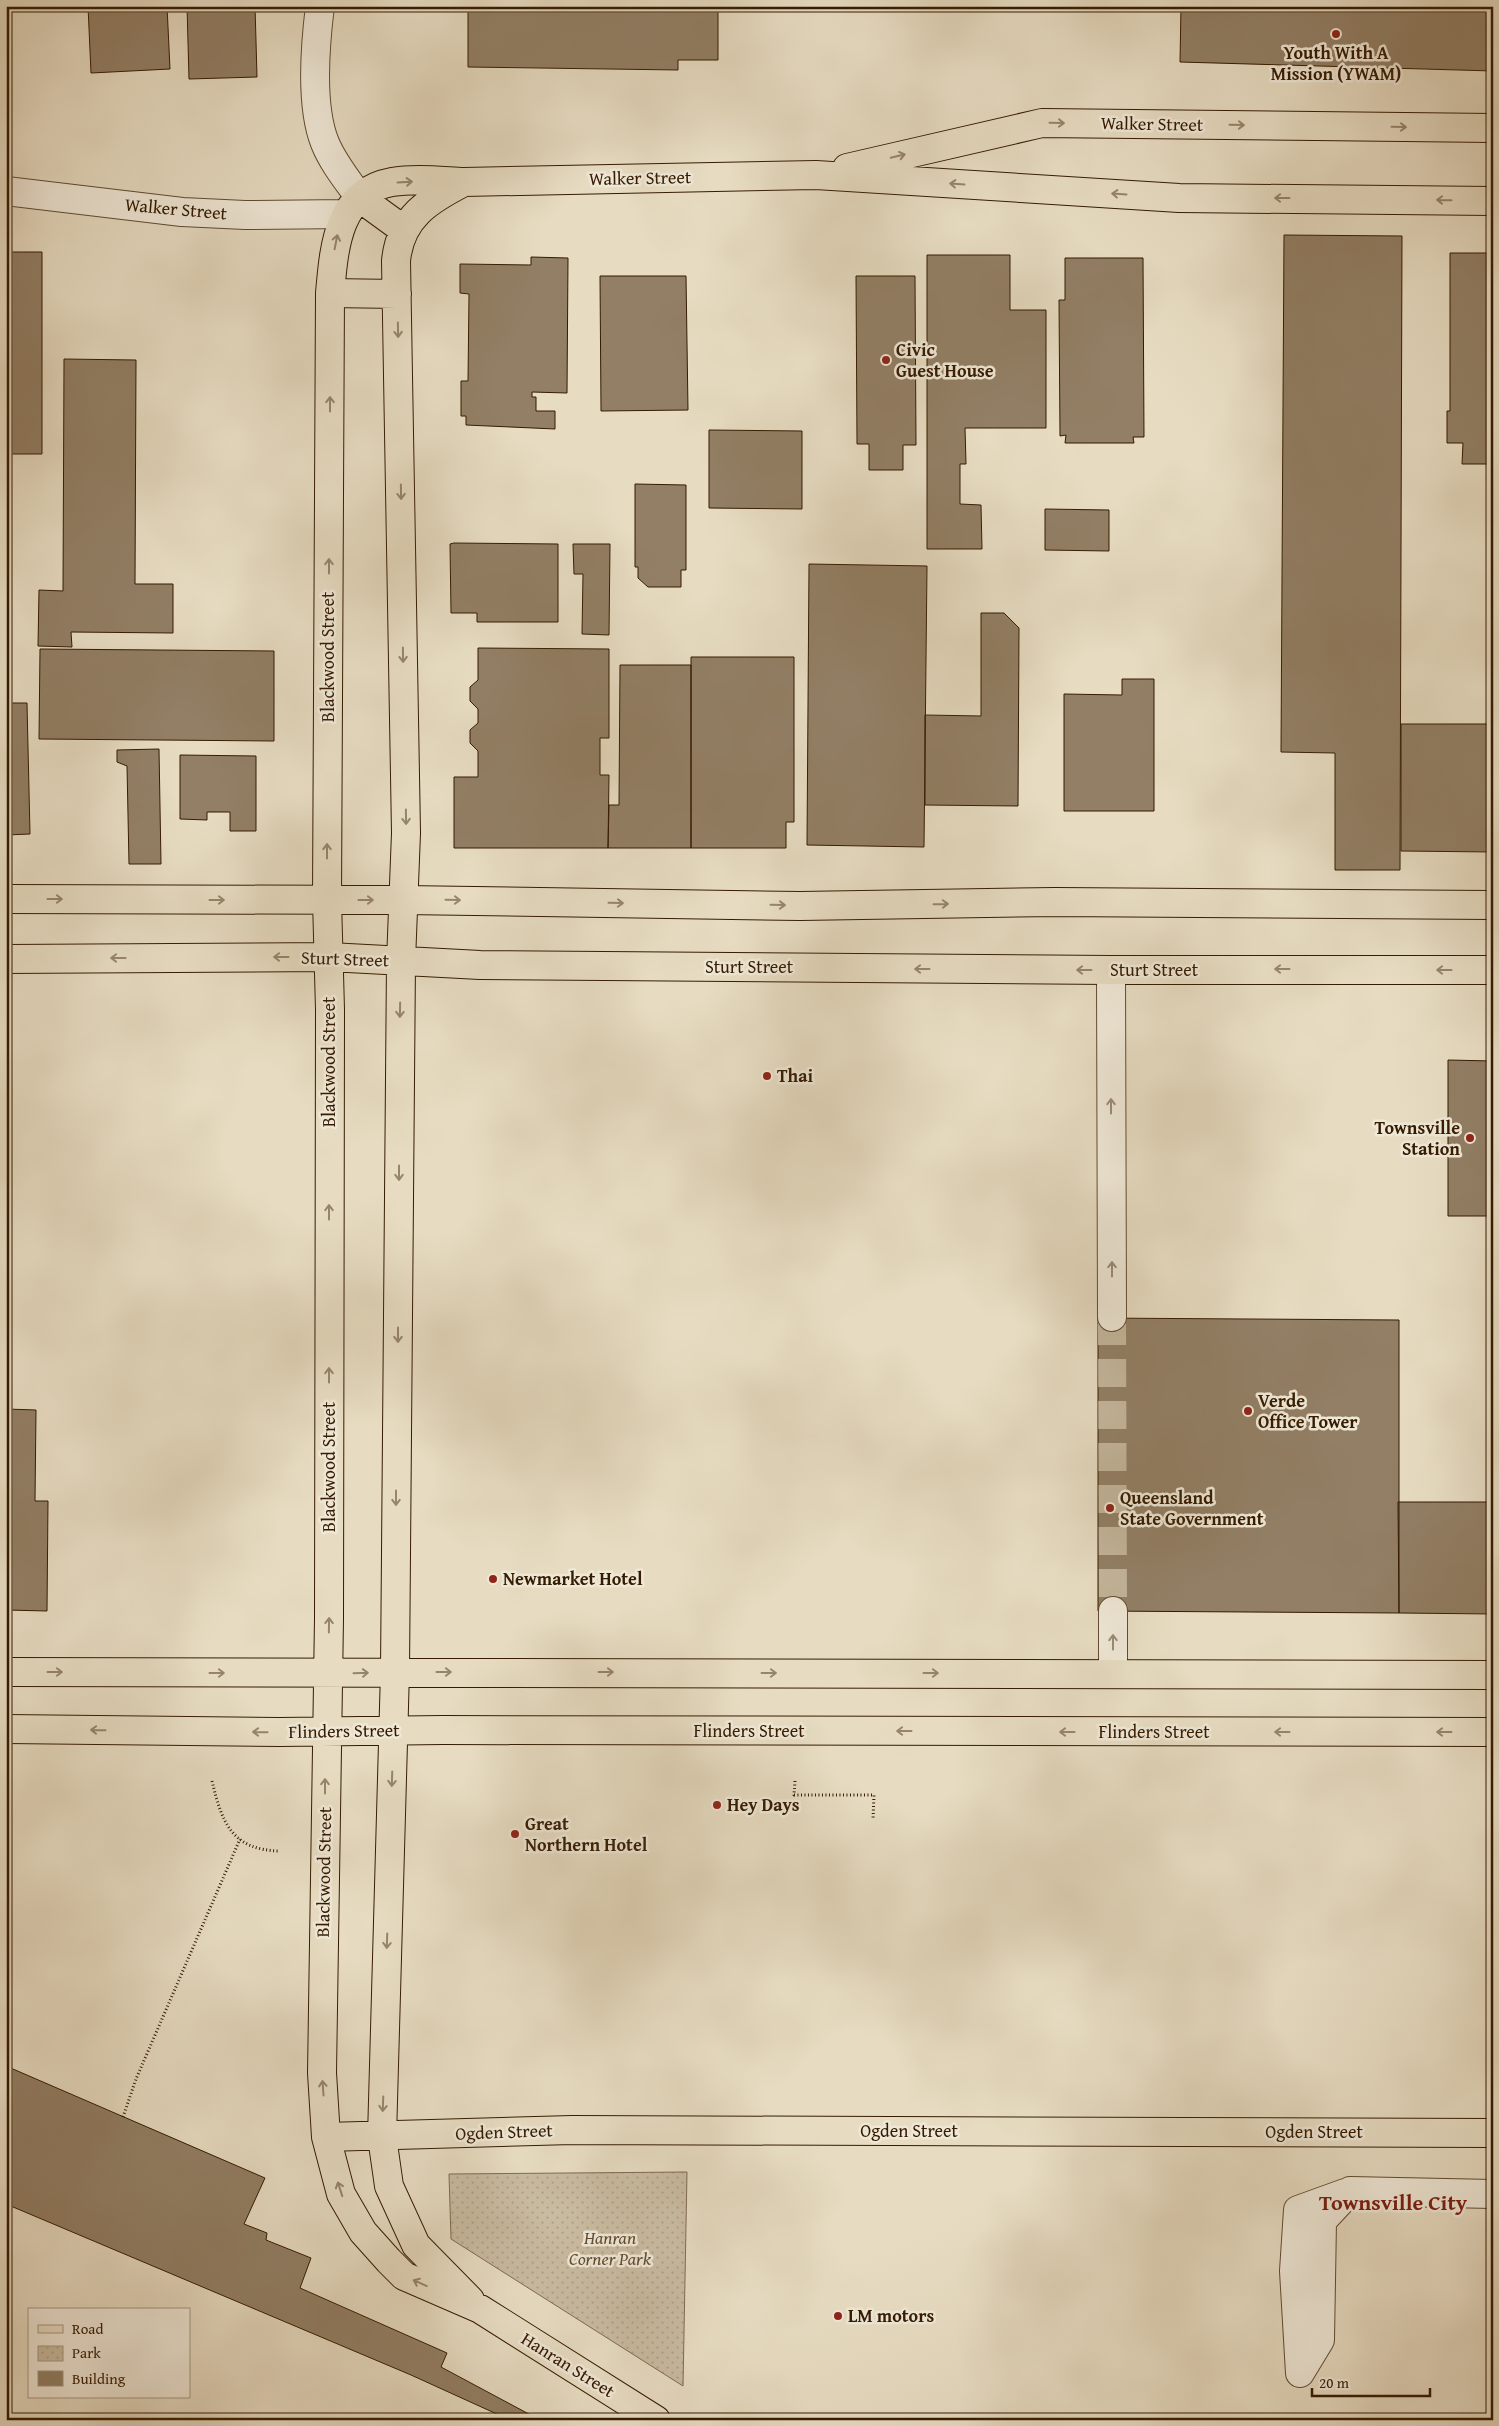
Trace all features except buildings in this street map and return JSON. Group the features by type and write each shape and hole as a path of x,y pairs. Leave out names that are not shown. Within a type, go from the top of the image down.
{"main road":[{"name":"Walker Street","path":"816,175 1042,123 1493,128"},
{"name":"Walker Street","path":"353,206 376,188 390,182 816,175 1179,198 1493,201"},
{"name":"Walker Street","path":"404,230 427,204 464,182"},
{"path":"353,206 404,230 397,248 397,294 406,833 401,962 395,1671 382,2137"},
{"name":"Blackwood Street","path":"326,2137 322,2074 328,1674 329,957 327,900 330,293 336,241 353,206"},
{"path":"330,293 397,294"},
{"path":"6,899 404,900 800,906 1055,902 1493,905"},
{"name":"Sturt Street","path":"6,959 329,957 480,966 1111,970 1493,970"},
{"path":"6,1672 328,1674 395,1671 1493,1675"},
{"name":"Flinders Street","path":"6,1729 326,1732 393,1730 1493,1732"},
{"name":"Ogden Street","path":"326,2137 382,2137 572,2130 1493,2133"},
{"name":"Hanran Street","path":"326,2137 341,2194 363,2232 404,2276 480,2310 656,2420"},
{"name":"Hanran Street","path":"382,2137 390,2186 416,2245 480,2310"}],"street":[{"path":"320,6 314,63 318,122 353,206"},
{"name":"Walker Street","path":"6,191 211,214 278,216 353,206"},
{"path":"1111,970 1112,1318"},
{"path":"1113,1611 1113,1674"},
{"path":"1350,2191 1322,2221 1320,2340 1300,2373 1294,2271 1298,2210 1350,2191 1493,2194"}],"path":[{"path":"212,1781 219,1810 228,1827 240,1839 261,1850 280,1851"},
{"path":"794,1781 794,1795 874,1795 873,1819"},
{"path":"123,2117 136,2079 240,1839"}],"green space":[{"name":"Hanran Corner Park","path":"687,2172 683,2386 451,2239 449,2174"}],"tunnel":[{"path":"1112,1317 1113,1611"}],"place":[{"name":"Youth With A Mission (YWAM)","path":"1336,34"},
{"name":"Civic Guest House","path":"886,360"},
{"name":"Thai","path":"767,1076"},
{"name":"Townsville Station","path":"1470,1138"},
{"name":"Verde Office Tower","path":"1248,1411"},
{"name":"Queensland State Government","path":"1110,1508"},
{"name":"Newmarket Hotel","path":"493,1579"},
{"name":"Hey Days","path":"717,1805"},
{"name":"Great Northern Hotel","path":"515,1834"},
{"name":"LM motors","path":"838,2316"}],"district":[{"name":"Townsville City","path":"1393,2202"}]}
